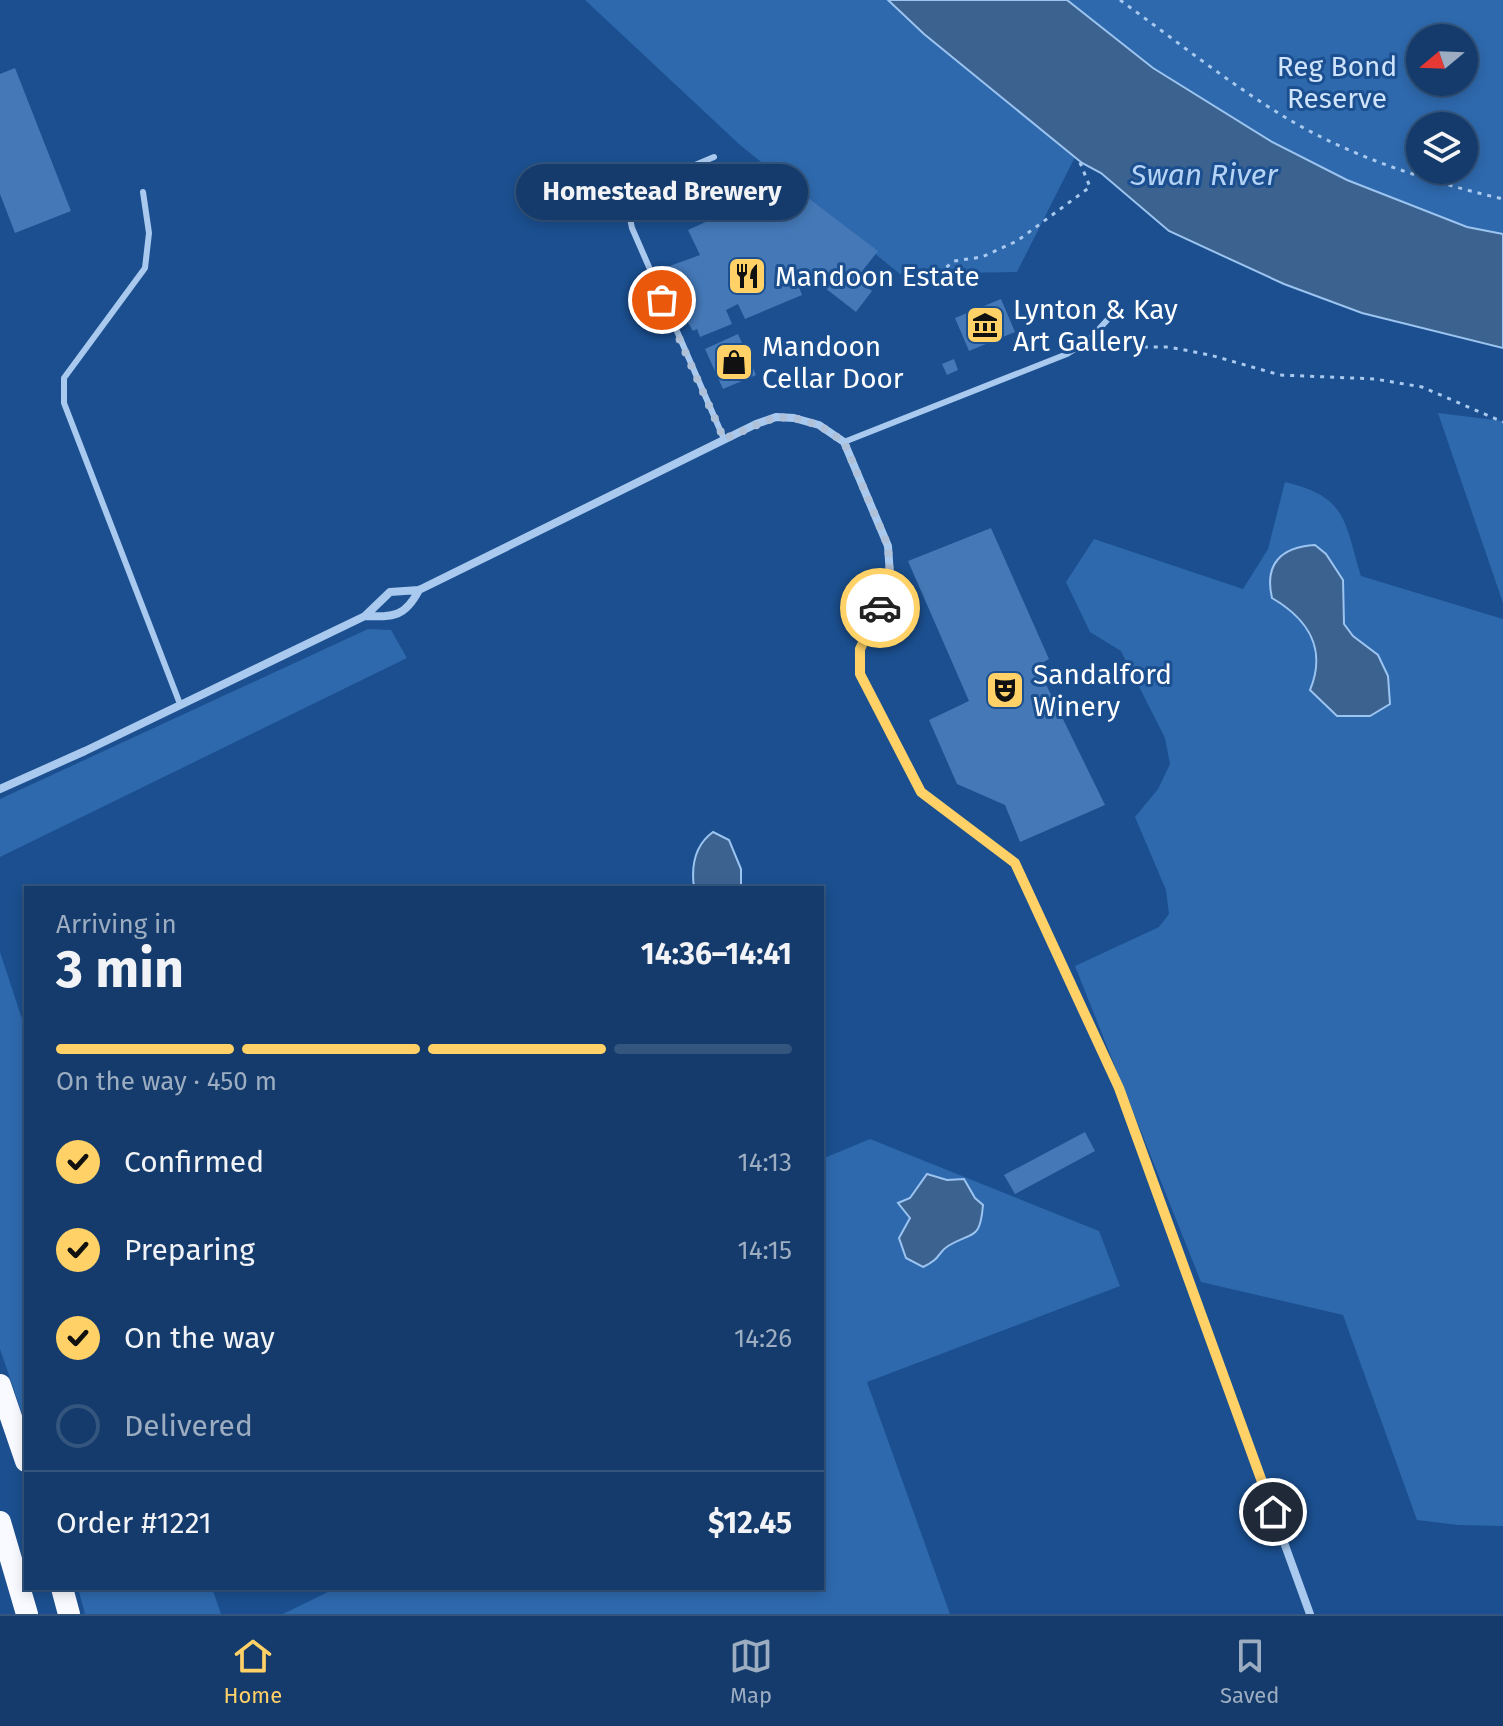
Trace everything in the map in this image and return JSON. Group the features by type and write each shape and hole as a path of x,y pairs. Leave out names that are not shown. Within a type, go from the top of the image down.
{"highway":[{"path":"0,1385 24,1455"},
{"path":"0,1522 27,1614"},
{"path":"63,1590 69,1614"}],"street":[{"path":"0,789 365,616 390,592 419,590 724,439 776,417 819,425 844,442 888,546 890,575 882,605 860,649 860,674 921,792 1015,863 1119,1088 1310,1614"},
{"path":"365,616 388,617 401,613 413,602 419,590"}],"lane":[{"path":"714,157 638,189 631,194 628,208 640,248 724,439"},
{"path":"143,192 149,233 145,268 64,378 64,403 180,704"},
{"path":"844,442 1067,354 1089,340 1110,317"}],"path":[{"path":"1120,0 1277,112 1329,140 1378,163 1430,181 1503,199"},
{"path":"931,280 954,261 982,257 1017,241 1090,187 1079,160"},
{"path":"1067,354 1112,347 1169,347 1280,375 1375,379 1422,387 1503,422"}],"green space":[{"path":"585,0 888,0 924,34 1075,157 1017,272 900,274 740,145"},
{"name":"Reg Bond Reserve","path":"1067,0 1503,0 1503,234 1467,227 1347,180 1272,142 1153,68"},
{"path":"1438,413 1503,421 1503,603"},
{"path":"1285,482 1321,495 1332,504 1346,526 1361,576 1503,619 1503,1526 1417,1520 1343,1315 1201,1282 1075,966 1159,927 1169,914 1166,890 1135,817 1158,789 1170,764 1165,738 1121,651 1090,632 1066,582 1094,539 1243,589 1268,549"},
{"path":"368,629 391,630 407,658 0,857 0,799"},
{"path":"0,952 24,1025 24,1419 0,1349"},
{"path":"870,1139 1099,1231 1120,1286 867,1382 950,1614 283,1614 332,1590 824,1590 824,1158"},
{"path":"79,1590 213,1590 221,1614 85,1614"}],"water":[{"name":"Swan River","path":"888,0 1067,0 1153,68 1272,142 1347,180 1467,227 1503,234 1503,348 1362,313 1284,284 1169,231 1101,173 1082,163 924,34"},
{"path":"1315,545 1326,554 1343,580 1344,624 1353,636 1378,655 1388,676 1390,704 1370,716 1337,716 1310,690 1316,661 1311,636 1296,615 1272,598 1271,576 1278,560 1293,549"},
{"path":"713,832 729,840 741,869 741,886 694,886 696,857"},
{"path":"927,1174 947,1180 964,1179 983,1205 977,1230 948,1246 923,1267 906,1258 899,1238 910,1218 898,1203 910,1198"}],"building":[{"path":"15,68 71,211 15,233 0,194 0,74"},
{"path":"791,185 878,251 856,279 872,291 856,312 807,274 796,279 802,295 745,319 738,304 726,310 732,324 700,337 697,329 693,331 656,271 700,255 688,230 734,209 738,218 759,208 753,190 759,188 769,214"},
{"name":"Lynton & Kay Art Gallery","path":"1001,299 1015,332 969,351 955,318"},
{"path":"738,334 756,375 723,389 705,349"},
{"path":"954,359 958,370 947,375 942,364"},
{"path":"991,528 1049,659 1037,666 1105,805 1020,842 1005,805 957,784 929,720 969,701 908,561"},
{"path":"1085,1132 1095,1151 1015,1194 1004,1175"}],"way so far":[{"path":"662,300 724,439 776,417 819,425 844,442 888,546 890,575 880,608"}],"place":[{"name":"Mandoon Estate","path":"747,276"},
{"name":"Homestead Brewery","path":"662,300"},
{"name":"Lynton & Kay Art Gallery","path":"985,325"},
{"name":"Mandoon Cellar Door","path":"734,362"},
{"name":"Sandalford Winery","path":"1005,690"}],"route":[{"path":"880,608 860,649 860,674 921,792 1015,863 1119,1088 1273,1512"}]}
